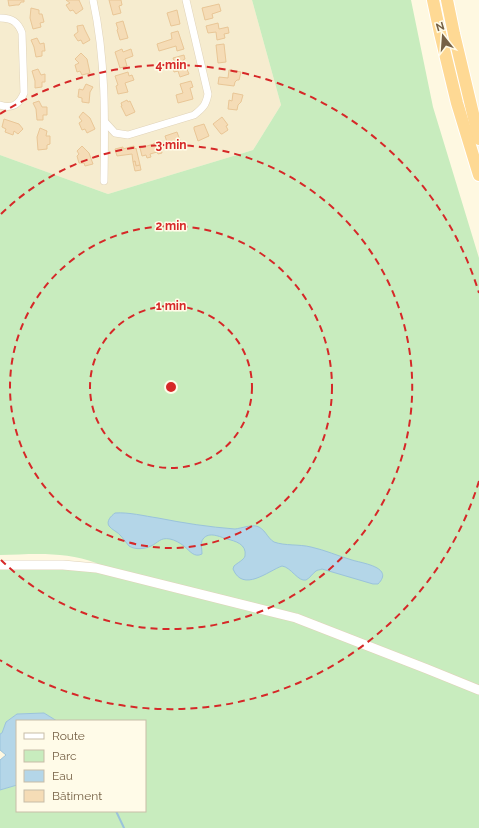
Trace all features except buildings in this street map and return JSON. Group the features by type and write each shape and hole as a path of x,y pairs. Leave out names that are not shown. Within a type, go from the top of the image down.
{"highway":[{"path":"433,0 457,103 479,175"},
{"path":"447,0 479,139"}],"street":[{"path":"93,0 102,58 105,122 104,180"},
{"path":"105,122 115,133 128,135 194,115 202,109 207,101 208,94 186,0"},
{"path":"0,18 8,18 15,22 20,28 22,34 24,93 18,104 5,107 0,106"},
{"path":"0,565 63,565 96,568 296,618 427,668 479,690"}],"shaded area":[{"path":"0,0 252,0 281,105 253,150 108,194 0,155"}],"green space":[{"path":"252,0 411,0 433,107 479,258 479,828 0,828 0,790 16,785 16,812 146,812 146,720 55,720 44,713 17,714 6,722 2,733 0,734 0,565 96,568 96,563 84,559 49,554 0,555 0,155 108,194 253,150 281,105"}],"water":[{"path":"115,513 235,529 256,526 262,529 274,542 311,547 369,564 380,570 382,578 378,584 373,584 322,569 316,571 306,580 303,580 282,566 256,578 249,580 243,579 237,576 233,569 234,566 245,556 244,549 237,542 218,536 208,535 202,541 202,554 199,555 192,553 172,539 161,540 146,548 134,548 129,546 120,535 109,526 109,520"},
{"path":"44,713 55,720 16,720 16,785 0,790 0,760 6,755 0,750 0,734 2,733 6,722 17,714"}],"waterway":[{"path":"116,812 124,828"}]}
